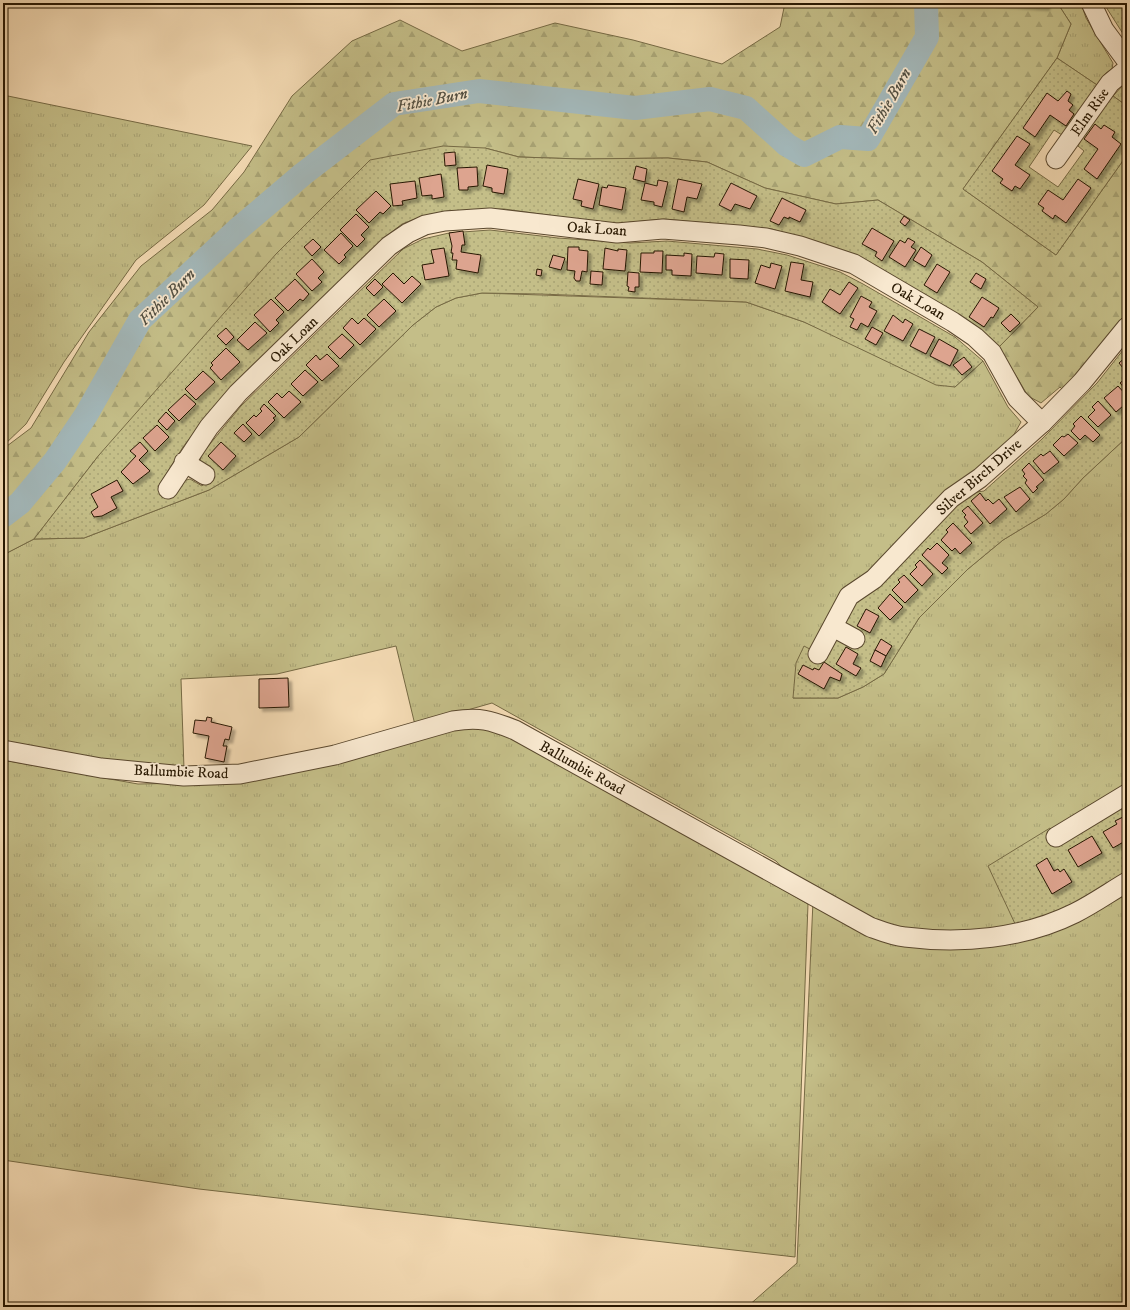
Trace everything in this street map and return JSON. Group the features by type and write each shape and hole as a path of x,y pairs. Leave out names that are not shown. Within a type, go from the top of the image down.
{"street":[{"path":"1091,3 1104,30 1127,62"},
{"name":"Elm Rise","path":"1056,159 1110,83 1127,69"},
{"name":"Oak Loan","path":"168,489 184,462 209,427 238,393 389,246 408,233 425,225 446,221 490,218 617,233 663,229 766,238 800,246 854,264 975,336 992,353 1017,398 1042,423"},
{"name":"Silver Birch Drive","path":"818,654 850,596 874,579 951,498 980,478 1042,423 1082,382 1127,327"},
{"path":"184,462 205,475"},
{"path":"833,627 855,639"},
{"name":"Ballumbie Road","path":"3,750 101,768 184,776 240,774 335,755 453,721 472,718 491,721 515,730 870,928 903,937 954,941 995,937 1040,927 1074,913 1127,882"},
{"path":"1056,837 1127,794"}],"green space":[{"path":"785,3 1061,3 1060,7 1071,24 1057,58 963,189 1056,255 1127,155 1127,319 1064,391 1060,387 1041,403 1028,396 999,347 1038,307 982,262 878,200 836,204 765,188 707,162 668,158 581,159 519,157 485,148 99,455 34,539 3,555 3,449 31,428 89,332 141,266 212,210 244,172 292,96 352,41 400,20 462,51 555,23 633,40 722,64 780,27"},
{"path":"1061,3 1081,3 1086,18 1113,63 1112,69 1106,73 1097,85 1057,58 1071,24 1060,7"},
{"path":"1105,3 1127,3 1127,40 1106,7"},
{"path":"1057,58 1097,85 1062,135 1054,130 1029,167 1058,187 1084,151 1078,146 1089,126 1113,96 1127,106 1127,155 1056,255 963,189"},
{"path":"1124,84 1127,86 1127,106 1113,96"},
{"path":"3,95 252,146 204,205 136,260 64,362 26,424 3,446"},
{"path":"443,146 485,148 519,157 581,159 668,158 707,162 765,188 836,204 878,200 982,262 1038,307 999,347 975,325 856,256 772,229 664,219 612,224 504,209 448,211 423,216 402,224 384,238 226,392 183,447 158,487 173,496 183,481 190,479 202,486 213,470 200,461 201,455 241,406 403,249 423,239 449,233 490,230 558,238 630,243 667,241 757,249 787,255 840,272 863,284 955,337 983,361 955,387 936,385 804,322 746,302 482,293 456,298 436,307 413,325 299,437 209,490 84,538 34,539 99,455 276,254 370,160"},
{"path":"482,293 746,302 804,322 955,387 983,361 1008,407 1021,422 1012,438 870,575 793,698 838,698 863,687 884,674 919,618 968,569 1003,540 1046,514 1064,499 1083,478 1127,437 1127,790 1054,834 1050,829 1069,925 1127,893 1127,1307 747,1307 797,1263 813,901 776,861 492,703 415,725 396,646 277,674 181,679 184,769 101,762 3,745 3,555 34,539 84,538 209,490 299,437 413,325 436,307 456,298"},
{"path":"1127,345 1127,437 1083,478 1064,499 1046,514 1003,540 968,569 919,618 884,674 863,687 838,698 793,698 796,663 804,646 823,656 830,643 849,629 845,622 846,613 964,494 984,491 1042,439 1097,383"},
{"path":"485,725 512,736 808,904 795,1257 199,1189 3,1160 3,760 138,784 237,782 456,726"},
{"path":"1127,798 1127,875 1071,909 1017,928 988,866 1050,828 1054,834"}],"building":[{"path":"992,3 1047,3 1046,7"},
{"path":"1067,91 1071,94 1068,101 1073,105 1069,110 1074,114 1066,126 1050,115 1035,137 1023,128 1047,93 1058,101"},
{"path":"1095,124 1101,129 1104,125 1115,132 1112,137 1121,144 1097,179 1084,169 1098,149 1084,139"},
{"path":"1017,136 1030,144 1015,165 1030,175 1020,189 1015,186 1012,191 1000,183 1003,179 992,171"},
{"path":"455,152 456,165 445,166 444,153"},
{"path":"487,165 508,169 504,194 492,192 492,188 483,186"},
{"path":"636,166 647,169 645,182 633,179"},
{"path":"477,167 478,186 468,187 468,190 459,190 457,168"},
{"path":"441,174 444,197 432,199 432,195 422,196 419,178"},
{"path":"578,179 599,184 593,209 581,206 582,201 573,199"},
{"path":"678,179 702,184 697,199 687,197 684,212 672,209"},
{"path":"1078,179 1091,188 1066,223 1055,215 1053,219 1042,211 1044,208 1038,204 1048,190 1063,200"},
{"path":"658,180 668,182 662,207 654,205 654,202 641,200 645,183 657,186"},
{"path":"415,181 417,198 402,201 403,205 393,206 390,184"},
{"path":"731,183 757,196 750,209 735,204 731,211 719,205"},
{"path":"608,185 626,188 622,210 599,205 602,187 607,188"},
{"path":"376,191 391,206 383,214 380,212 369,223 356,210"},
{"path":"782,198 806,210 800,222 789,217 789,219 784,217 779,225 770,221"},
{"path":"356,214 369,227 361,235 365,239 357,247 340,230"},
{"path":"904,216 910,220 905,226 900,222"},
{"path":"872,228 894,241 882,261 875,256 877,252 862,244"},
{"path":"463,231 465,245 462,245 461,252 481,255 478,273 456,269 457,260 452,260 453,253 451,253 452,246 449,233"},
{"path":"341,233 353,246 344,255 346,257 339,264 324,250"},
{"path":"908,238 915,242 911,247 916,250 905,267 889,257 900,240 905,243"},
{"path":"313,239 321,247 312,256 304,247"},
{"path":"568,247 579,247 579,250 588,251 587,272 582,271 580,281 576,281 574,278 575,271 567,270"},
{"path":"921,247 932,255 925,267 913,260"},
{"path":"444,248 449,276 425,280 422,265 434,263 431,250"},
{"path":"605,248 618,251 618,249 627,250 625,271 603,269"},
{"path":"654,251 663,251 662,273 640,272 641,253 654,253"},
{"path":"684,253 692,254 691,276 672,275 672,270 666,270 666,255 684,256"},
{"path":"715,253 724,254 722,275 696,273 697,256 714,257"},
{"path":"553,255 565,258 561,270 549,267"},
{"path":"312,259 324,272 318,278 322,282 312,291 296,274"},
{"path":"730,259 749,260 748,279 730,278"},
{"path":"791,262 804,264 801,280 813,282 810,297 785,291"},
{"path":"771,263 782,266 775,289 755,283 761,265 770,268"},
{"path":"937,264 950,272 937,293 924,285"},
{"path":"537,269 542,270 541,276 536,275"},
{"path":"591,271 603,272 602,285 590,284"},
{"path":"628,272 639,273 639,287 635,287 635,292 628,291"},
{"path":"393,273 404,284 412,276 421,284 402,303 382,284"},
{"path":"976,273 986,279 981,289 970,282"},
{"path":"295,279 309,294 303,301 300,299 288,311 275,298"},
{"path":"375,279 383,287 374,296 366,288"},
{"path":"849,282 858,288 840,314 822,302 830,289 840,295"},
{"path":"861,296 872,302 869,307 877,311 868,327 861,323 857,330 850,327 854,319 850,317"},
{"path":"982,297 999,308 993,318 991,317 984,327 969,317"},
{"path":"271,299 284,312 276,320 279,323 270,332 254,315"},
{"path":"384,299 396,311 379,327 367,315"},
{"path":"1011,314 1020,323 1010,332 1001,323"},
{"path":"893,315 903,323 905,319 913,324 903,341 884,331"},
{"path":"352,318 358,324 364,318 376,329 360,345 343,328"},
{"path":"255,322 267,333 248,350 237,340"},
{"path":"872,327 883,333 876,345 865,339"},
{"path":"226,328 234,337 226,345 217,336"},
{"path":"919,329 935,337 926,354 910,346"},
{"path":"342,334 354,345 340,359 328,347"},
{"path":"939,339 958,350 950,366 930,356"},
{"path":"226,348 240,362 221,380 210,368 213,365 211,363"},
{"path":"327,354 339,366 322,381 306,365 316,355 320,360"},
{"path":"1127,356 1127,373 1119,363"},
{"path":"964,357 972,367 962,375 953,365"},
{"path":"305,370 318,382 303,396 291,384"},
{"path":"203,371 215,382 196,400 185,389"},
{"path":"1127,377 1127,391 1120,383"},
{"path":"1118,386 1127,396 1127,411 1123,406 1116,412 1104,398"},
{"path":"289,391 301,402 284,418 268,402 277,393 282,398"},
{"path":"185,394 196,404 179,421 168,410"},
{"path":"1098,401 1111,415 1098,427 1088,417 1095,410 1092,407"},
{"path":"264,404 276,416 273,418 275,420 259,436 246,423 254,415 256,417 262,411 260,409"},
{"path":"166,412 175,421 167,430 158,421"},
{"path":"1081,416 1100,435 1093,442 1085,435 1080,440 1071,431 1075,426 1073,424"},
{"path":"243,424 252,434 244,442 234,433"},
{"path":"157,425 169,437 155,451 143,438"},
{"path":"1068,434 1078,443 1064,456 1053,445 1062,436 1064,437"},
{"path":"140,442 148,451 139,460 150,471 133,484 121,472 136,456 130,451"},
{"path":"221,442 236,456 223,470 208,456"},
{"path":"1050,451 1059,462 1044,474 1033,461 1041,454 1043,456"},
{"path":"1029,463 1044,480 1036,487 1038,488 1033,493 1025,483 1027,480 1023,476 1025,474 1022,470"},
{"path":"117,480 123,491 111,497 117,508 102,516 94,517 91,512 98,507 91,494"},
{"path":"1020,487 1030,499 1016,512 1004,497"},
{"path":"980,493 986,501 988,499 993,504 999,499 1007,509 990,524 971,501"},
{"path":"968,506 983,523 971,534 964,526 968,522 964,517 966,515 962,511"},
{"path":"953,523 972,543 960,554 955,548 952,551 941,540 948,532 946,530"},
{"path":"937,543 949,555 942,563 948,568 942,574 922,555 928,548 930,550"},
{"path":"920,560 933,574 922,586 910,574 917,567 915,565"},
{"path":"904,575 918,590 905,603 892,590 900,582 898,580"},
{"path":"890,594 903,607 890,620 878,608"},
{"path":"866,609 879,616 870,633 857,626"},
{"path":"881,639 892,646 886,656 875,650"},
{"path":"846,647 858,654 853,664 861,668 856,676 836,664"},
{"path":"875,650 886,656 881,667 870,661"},
{"path":"824,662 842,674 840,681 830,677 824,689 798,674 803,665 813,670 814,668 819,670"},
{"path":"288,678 289,707 259,708 259,679"},
{"path":"207,717 212,718 211,722 232,727 229,740 225,739 223,746 227,746 224,762 205,758 209,736 193,733 195,720 206,721"},
{"path":"1123,817 1127,823 1127,840 1113,848 1103,832 1117,824 1115,821"},
{"path":"1092,836 1102,853 1078,867 1068,850"},
{"path":"1047,858 1054,871 1058,869 1060,872 1064,869 1072,882 1052,894 1036,865"}],"waterway":[{"name":"Fithie Burn","path":"3,516 20,503 55,461 86,415 140,320 237,230 303,174 394,104 479,91 635,108 710,99 746,108 787,145 804,155 840,137 868,139 927,37 926,3"}]}
